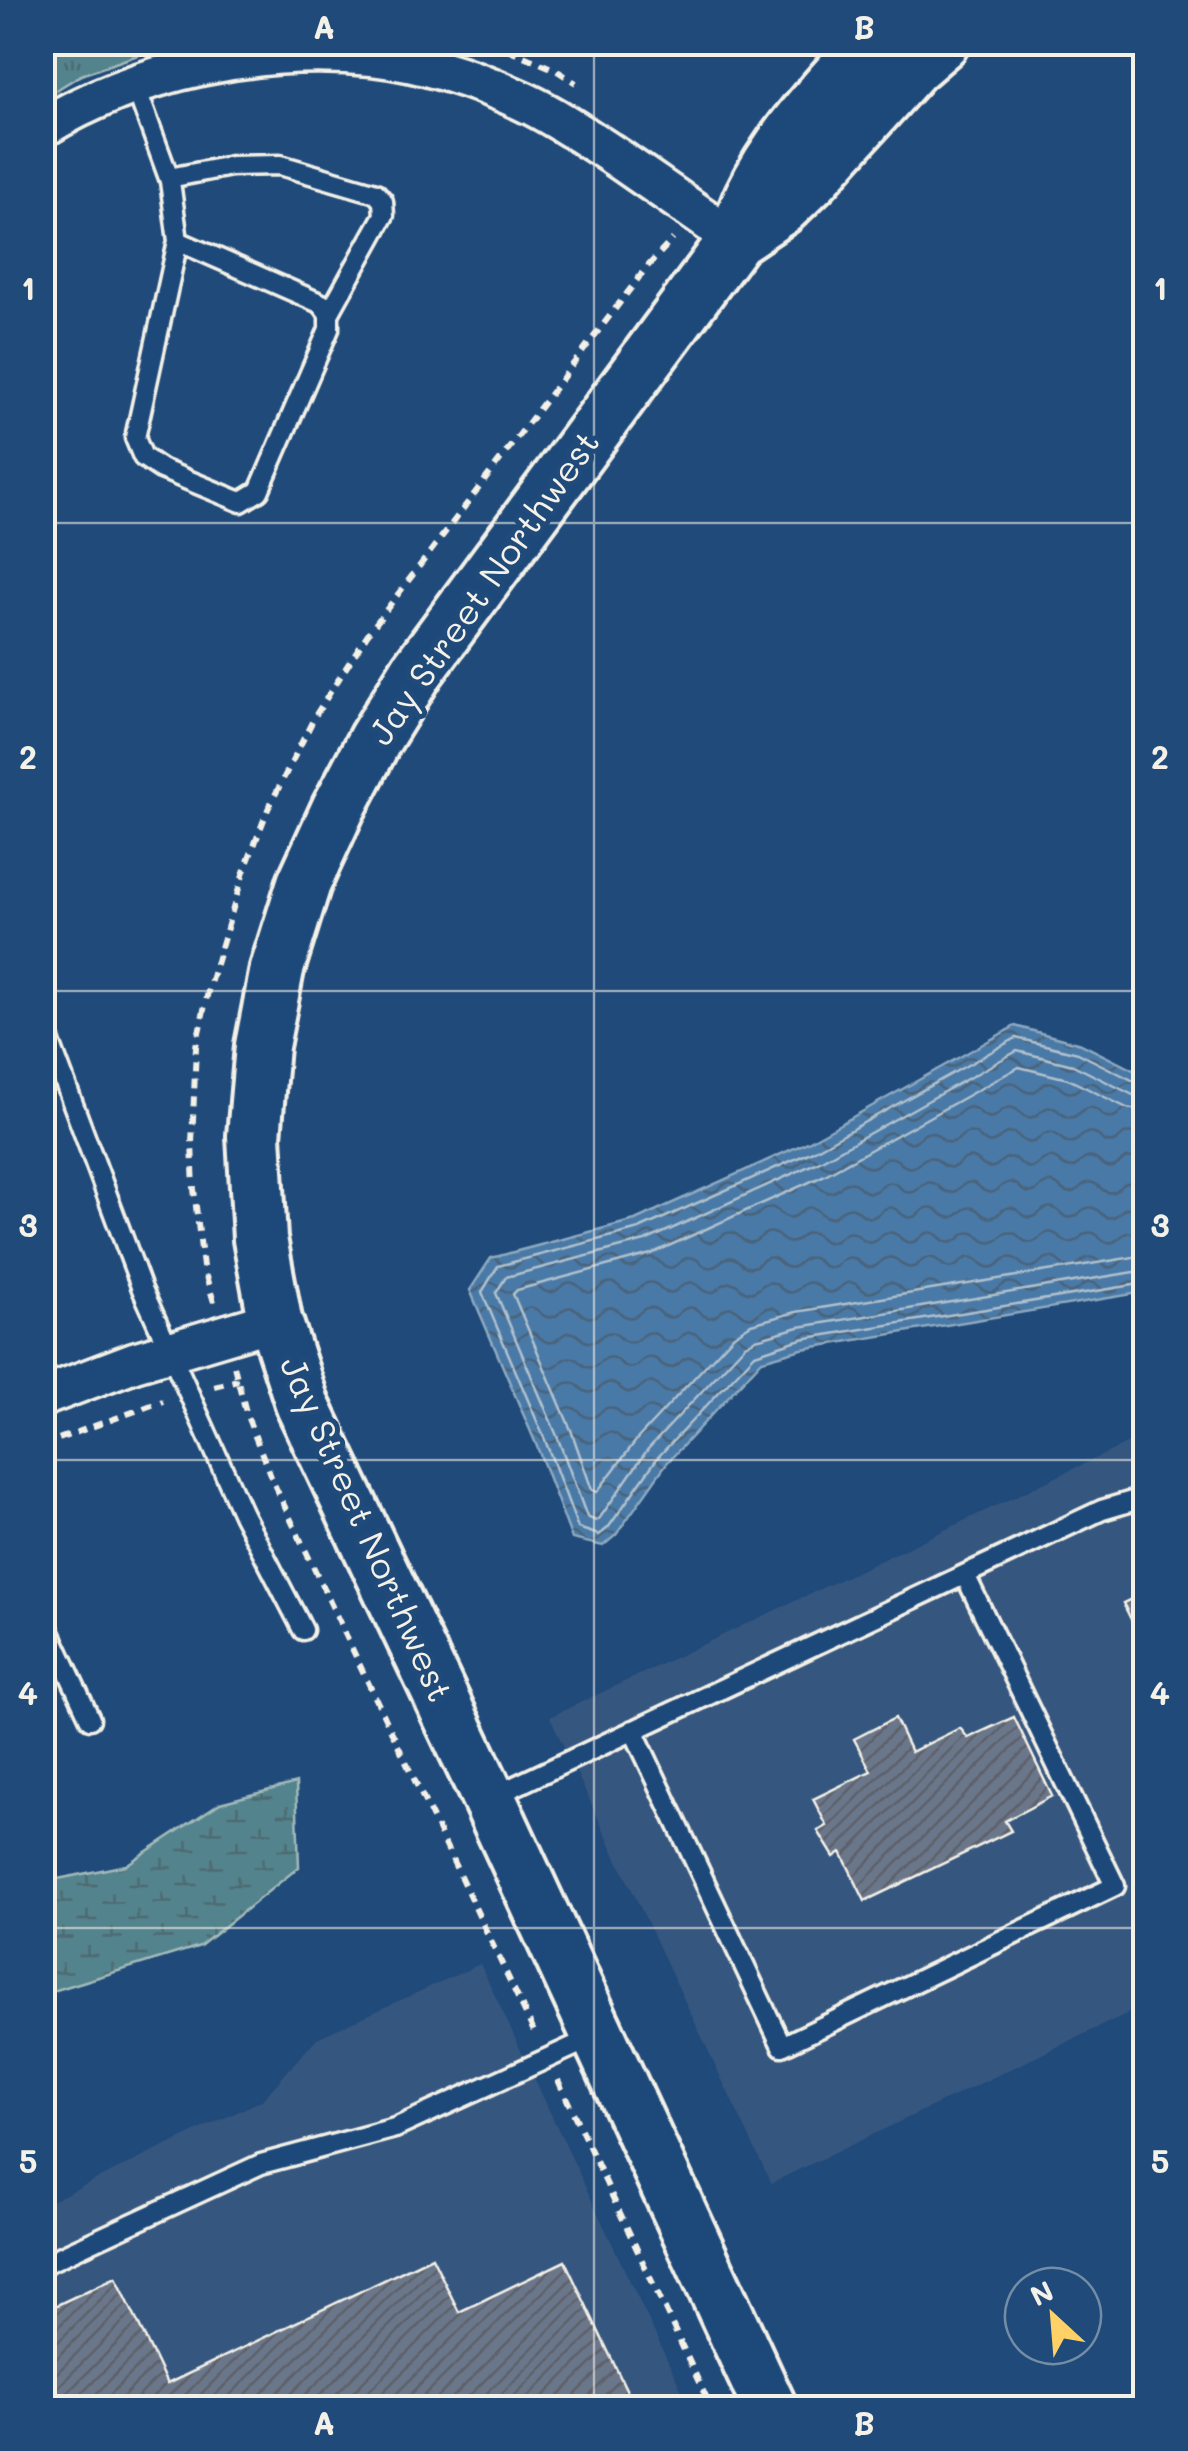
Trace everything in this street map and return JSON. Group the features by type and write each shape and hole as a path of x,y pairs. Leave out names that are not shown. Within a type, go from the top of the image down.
{"street":[{"name":"Jay Street Northwest","path":"770,2408 303,1406 275,1320 260,1238 254,1136 277,968 304,883 374,739 417,672 735,240 751,197 796,124 869,42"},
{"name":"Jay Street Northwest","path":"735,240 782,208 942,42"},
{"path":"48,115 135,85 232,60 278,55 440,56 578,132 735,240"},
{"path":"42,1397 134,1362 275,1320"}],"lane":[{"path":"135,85 169,178 178,241 135,438 144,457 161,469 241,502 259,491 329,329 329,314 384,215 383,201 376,192 280,165 231,166 169,178"},
{"path":"178,241 322,304 329,314"},
{"path":"42,1021 142,1288 243,1514 302,1630"},
{"path":"489,1798 1102,1510 1146,1497"},
{"path":"633,1730 782,2046 1115,1886 965,1574"},
{"path":"42,1616 90,1719"},
{"path":"42,2264 260,2164 396,2128 598,2034"}],"path":[{"path":"42,1445 110,1419 238,1380 273,1482 524,2009"},
{"path":"571,2110 711,2408"}],"shaded area":[{"path":"1145,1435 1145,2005 771,2183 550,1717"},
{"path":"480,1964 690,2408 43,2408 43,2205 262,2100 317,2038"}],"green space":[{"path":"43,43 172,43 81,75 43,98"},
{"path":"296,1783 299,1867 200,1946 43,1994 43,1882 126,1865 220,1803"}],"water":[{"path":"1015,1026 1081,1044 1145,1076 1145,1292 802,1349 762,1360 666,1464 616,1535 603,1546 572,1539 470,1290 491,1258 635,1220 808,1142"}],"building":[{"path":"1146,1592 1146,1650 1123,1603"},
{"path":"1014,1717 1052,1796 1005,1821 1011,1831 865,1901 841,1852 834,1857 818,1831 827,1826 813,1799 871,1771 854,1739 895,1718 911,1752 960,1728 968,1738"},
{"path":"432,2257 459,2312 565,2261 635,2408 42,2408 42,2312 116,2277 167,2384"}]}
